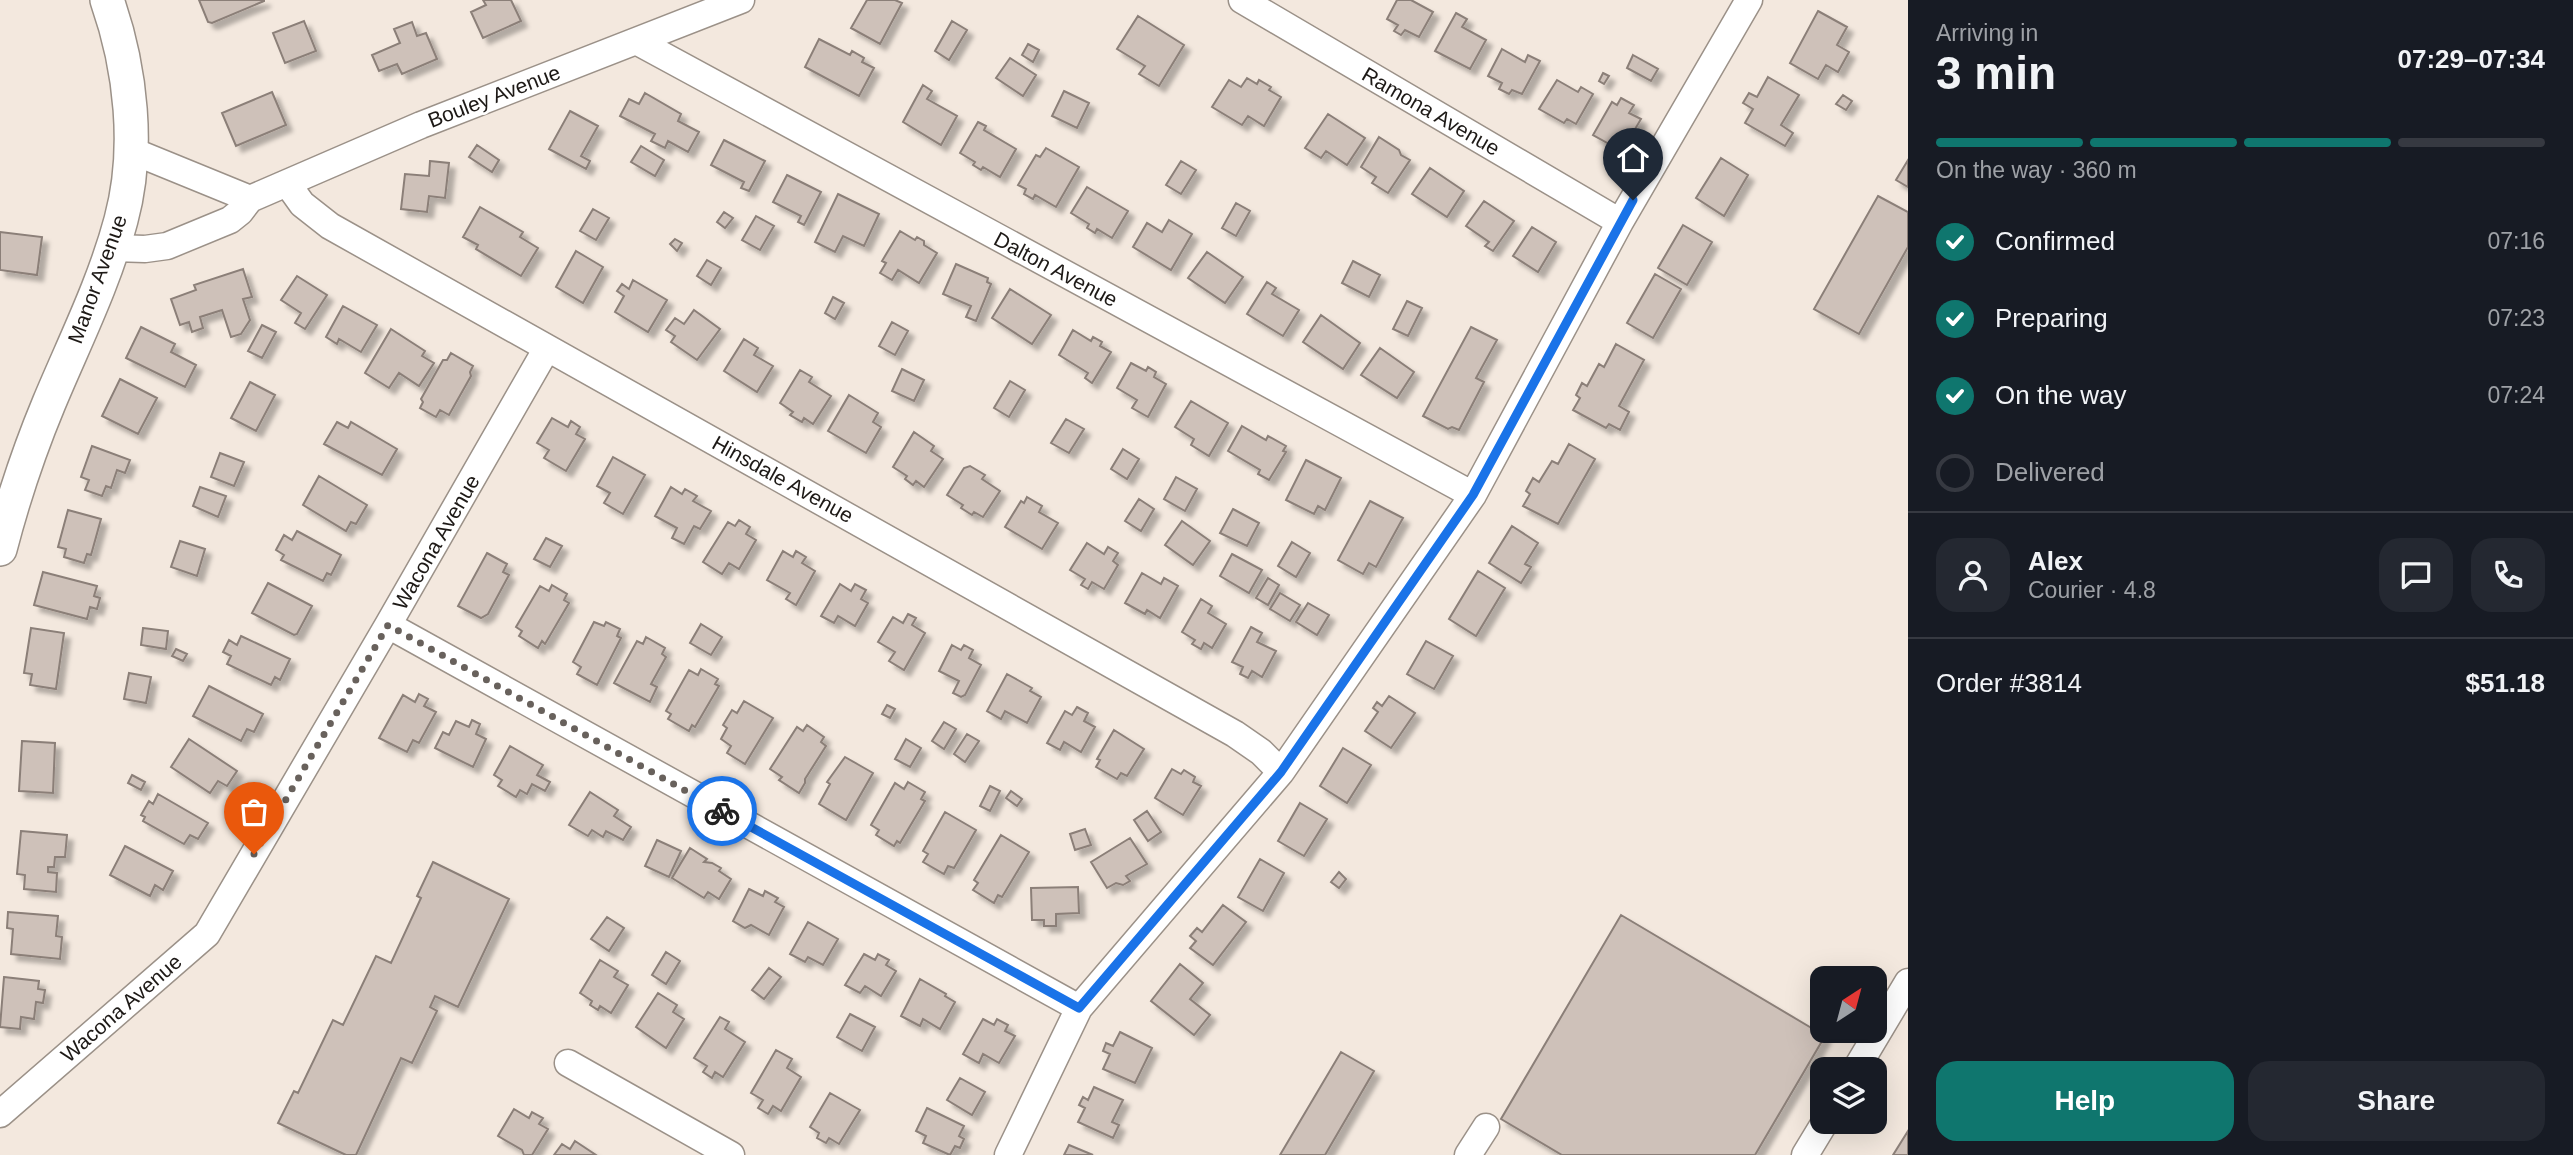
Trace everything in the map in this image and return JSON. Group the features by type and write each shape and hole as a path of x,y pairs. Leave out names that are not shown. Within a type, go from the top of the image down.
{"main road":[{"name":"Manor Avenue","path":"0,549 35,437 113,248 126,196 130,119 117,33 107,0"}],"street":[{"name":"Bouley Avenue","path":"113,248 145,249 167,246 230,220 250,199 443,116 741,0"},
{"name":"Ramona Avenue","path":"1242,0 1620,222"},
{"path":"1008,1155 1079,1008 1281,772 1473,495 1620,222 1749,0"},
{"name":"Dalton Avenue","path":"638,42 1473,495"},
{"path":"130,150 250,199"},
{"name":"Hinsdale Avenue","path":"287,183 302,204 330,226 1235,734 1261,752 1281,772"},
{"name":"Wacona Avenue","path":"0,1114 207,934 547,348"},
{"path":"388,625 1079,1008"},
{"path":"1863,1057 1908,982"},
{"path":"568,1063 731,1155"},
{"path":"1468,1155 1486,1127"},
{"path":"1805,1155 1818,1134"}],"building":[{"path":"199,0 264,1 212,23 208,22"},
{"path":"483,0 511,0 521,21 483,38 471,12 486,5"},
{"path":"867,0 895,0 902,3 880,44 851,28"},
{"path":"1397,0 1411,0 1433,12 1419,37 1405,30 1401,35 1394,31 1398,25 1387,19"},
{"path":"1818,11 1847,27 1837,45 1849,52 1838,72 1826,65 1818,79 1790,63"},
{"path":"1456,13 1467,19 1462,27 1486,40 1470,69 1435,51"},
{"path":"1138,16 1184,45 1159,86 1139,74 1145,66 1117,49"},
{"path":"304,21 316,51 285,63 273,33"},
{"path":"952,21 967,30 949,60 935,51"},
{"path":"412,22 417,36 426,33 437,59 402,74 397,64 379,71 372,55 400,43 394,29"},
{"path":"819,39 850,55 852,51 864,58 862,62 874,68 859,96 805,67"},
{"path":"1028,44 1039,50 1033,62 1022,55"},
{"path":"1502,49 1525,62 1528,55 1540,61 1522,94 1512,90 1509,94 1499,89 1502,83 1488,76"},
{"path":"1633,55 1658,69 1651,81 1627,68"},
{"path":"1010,58 1036,75 1023,96 996,78"},
{"path":"1603,73 1609,76 1604,84 1599,81"},
{"path":"1768,77 1799,95 1781,125 1793,133 1785,146 1745,123 1753,109 1743,103 1749,93 1757,97"},
{"path":"1247,78 1257,84 1259,80 1281,97 1264,126 1248,116 1242,125 1212,107 1229,80 1241,87"},
{"path":"1557,80 1578,92 1581,87 1593,94 1576,124 1567,119 1564,123 1539,109"},
{"path":"923,85 932,91 927,99 957,116 941,145 903,122"},
{"path":"1064,91 1089,103 1077,128 1052,116"},
{"path":"272,92 286,125 236,146 222,113"},
{"path":"645,93 681,114 678,121 699,132 688,152 668,141 665,148 651,141 655,134 620,116 629,99 639,104"},
{"path":"1843,95 1852,101 1846,110 1836,104"},
{"path":"1621,98 1634,105 1629,113 1641,119 1620,150 1593,135 1612,102 1617,105"},
{"path":"570,111 598,126 581,156 590,161 586,169 549,149"},
{"path":"1328,114 1365,138 1347,165 1326,151 1321,158 1305,148"},
{"path":"978,122 986,126 984,130 1016,149 1000,177 983,167 981,170 973,165 975,162 960,153"},
{"path":"1379,137 1410,160 1388,193 1372,183 1376,177 1361,167"},
{"path":"724,140 765,161 749,191 741,188 744,182 711,165"},
{"path":"477,145 499,160 492,172 469,157"},
{"path":"641,146 664,160 655,176 631,162"},
{"path":"1046,148 1079,167 1056,207 1035,195 1033,199 1024,194 1026,189 1018,185 1036,155 1040,157"},
{"path":"1721,158 1748,175 1724,216 1696,198"},
{"path":"1908,160 1908,187 1896,180"},
{"path":"430,161 449,163 445,198 429,196 427,212 401,209 405,174 429,176"},
{"path":"1181,161 1196,170 1181,194 1166,185"},
{"path":"1430,168 1464,191 1447,217 1412,194"},
{"path":"787,175 821,192 804,225 798,222 801,216 773,202"},
{"path":"1087,187 1128,211 1112,238 1097,229 1095,233 1087,228 1089,224 1071,213"},
{"path":"838,194 879,214 864,246 843,236 835,252 815,242"},
{"path":"1878,196 1908,212 1908,247 1859,334 1814,309"},
{"path":"1484,201 1514,221 1493,251 1485,246 1489,242 1466,226"},
{"path":"1236,203 1250,211 1236,236 1222,228"},
{"path":"480,207 523,232 520,237 538,248 521,276 476,249 478,245 463,237"},
{"path":"593,209 609,218 596,240 580,231"},
{"path":"724,212 733,218 725,228 717,222"},
{"path":"756,216 774,226 760,250 742,240"},
{"path":"1169,220 1192,234 1171,270 1133,247 1147,223 1162,232"},
{"path":"1683,225 1712,242 1687,285 1658,268"},
{"path":"1532,227 1556,242 1538,272 1513,256"},
{"path":"900,231 915,240 917,237 924,241 924,245 937,253 919,283 898,270 892,280 880,273 886,263 882,261"},
{"path":"0,232 42,237 37,275 0,270"},
{"path":"675,239 682,243 677,251 670,244"},
{"path":"576,251 603,267 583,303 556,287"},
{"path":"1207,252 1243,277 1225,303 1188,278"},
{"path":"707,260 721,268 711,285 697,276"},
{"path":"1353,261 1380,275 1369,297 1342,283"},
{"path":"956,264 988,278 987,282 991,284 976,321 966,317 971,306 943,294"},
{"path":"243,269 252,297 243,299 250,320 241,334 231,337 222,310 200,317 203,328 192,332 189,322 180,325 171,299 196,290 194,285"},
{"path":"1655,274 1681,289 1653,338 1627,323"},
{"path":"297,276 327,295 305,329 295,323 301,313 281,300"},
{"path":"633,280 667,300 648,332 615,312 624,296 617,291 622,284 629,289"},
{"path":"1267,282 1276,288 1272,294 1299,310 1283,336 1247,314"},
{"path":"1010,289 1051,315 1032,344 992,318"},
{"path":"833,297 844,303 835,319 825,313"},
{"path":"1407,301 1422,308 1408,336 1393,329"},
{"path":"343,306 377,325 361,352 339,339 337,344 326,337"},
{"path":"694,310 720,329 697,360 671,342 675,336 666,330 675,318 684,324"},
{"path":"1321,315 1360,343 1343,369 1303,342"},
{"path":"892,322 908,331 895,355 879,346"},
{"path":"262,325 276,332 262,358 248,351"},
{"path":"141,327 175,344 171,352 196,365 185,387 126,358"},
{"path":"1471,327 1497,340 1476,378 1484,382 1459,430 1452,427 1448,429 1423,416"},
{"path":"391,329 425,351 422,356 434,363 419,386 399,373 389,388 365,373"},
{"path":"1073,330 1091,341 1093,337 1102,342 1100,346 1111,352 1092,383 1085,378 1088,373 1059,355"},
{"path":"744,339 758,348 754,355 773,366 757,392 724,371"},
{"path":"1616,344 1644,360 1619,406 1629,412 1620,430 1609,424 1606,428 1573,410 1580,398 1576,395 1582,383 1587,386 1599,364 1604,367"},
{"path":"1380,348 1414,372 1397,398 1361,375"},
{"path":"451,353 473,366 471,376 449,415 440,410 436,417 420,408 423,402 421,399 443,360 447,360"},
{"path":"1131,363 1146,371 1148,367 1156,372 1154,377 1166,384 1148,417 1132,408 1137,400 1117,388"},
{"path":"902,369 924,380 914,401 892,391"},
{"path":"800,370 812,377 809,382 831,396 813,424 804,418 802,422 790,415 793,412 780,403"},
{"path":"120,379 157,398 138,434 102,416"},
{"path":"1010,381 1025,390 1009,417 994,408"},
{"path":"250,382 275,395 256,431 231,418"},
{"path":"849,395 878,413 873,422 881,427 866,453 828,431"},
{"path":"1191,401 1228,423 1209,456 1191,445 1194,439 1175,427"},
{"path":"552,418 568,427 571,421 580,427 576,434 585,439 566,471 544,458 549,450 537,443"},
{"path":"1066,419 1084,429 1069,453 1051,443"},
{"path":"337,422 348,428 351,422 397,449 382,475 324,444"},
{"path":"1242,426 1266,440 1268,436 1286,446 1283,451 1286,452 1269,480 1258,474 1260,470 1228,451"},
{"path":"914,432 934,446 931,451 943,459 924,487 916,481 913,485 905,479 907,476 893,467"},
{"path":"1569,444 1595,459 1558,524 1523,506 1530,494 1526,491 1533,478 1539,482 1552,461 1558,464"},
{"path":"92,446 130,460 125,473 117,470 111,488 106,486 102,496 85,490 89,480 81,477"},
{"path":"1123,449 1139,459 1127,479 1111,469"},
{"path":"220,453 244,462 234,486 211,477"},
{"path":"613,457 645,475 623,514 604,503 610,493 597,486"},
{"path":"1306,460 1341,478 1325,510 1318,506 1314,514 1286,500"},
{"path":"970,466 985,475 982,479 1000,491 983,517 974,512 972,515 961,508 963,505 947,495 964,468"},
{"path":"319,476 367,505 356,524 351,522 346,531 303,505"},
{"path":"1176,477 1197,489 1185,511 1164,499"},
{"path":"200,487 226,496 218,517 193,506"},
{"path":"671,487 682,494 685,489 697,496 693,501 711,511 700,529 694,526 684,544 672,538 677,528 655,516"},
{"path":"1027,497 1042,506 1039,512 1058,523 1042,549 1005,527 1021,501 1024,503"},
{"path":"1139,499 1154,509 1141,531 1125,521"},
{"path":"1370,501 1403,518 1376,567 1369,563 1363,574 1338,560"},
{"path":"1233,509 1259,523 1247,546 1220,533"},
{"path":"68,510 101,519 91,555 87,554 84,563 64,557 66,549 58,547"},
{"path":"739,520 750,527 746,534 756,540 739,569 729,563 722,574 703,562 728,522 735,526"},
{"path":"1182,521 1210,541 1193,565 1165,545"},
{"path":"1512,526 1538,543 1525,564 1531,567 1521,583 1489,563"},
{"path":"297,531 341,555 331,575 327,573 323,581 281,560 284,555 276,550 284,535 292,540"},
{"path":"546,538 562,546 550,567 534,559"},
{"path":"180,541 205,549 197,576 171,567"},
{"path":"1292,542 1310,553 1296,577 1278,566"},
{"path":"1087,543 1104,554 1108,547 1118,553 1113,561 1118,565 1104,589 1092,582 1088,589 1081,585 1085,579 1070,570"},
{"path":"783,551 793,557 796,551 806,557 802,563 815,571 796,605 786,599 790,593 767,580"},
{"path":"487,553 507,564 503,572 509,575 488,614 481,618 458,606"},
{"path":"1232,554 1262,570 1249,593 1220,576"},
{"path":"1478,571 1505,588 1476,636 1449,619"},
{"path":"43,572 97,586 94,596 100,598 97,609 90,607 87,619 34,605"},
{"path":"1142,573 1161,584 1164,578 1178,586 1160,618 1147,610 1145,614 1125,603"},
{"path":"1268,578 1279,585 1268,605 1256,598"},
{"path":"268,583 312,606 297,634 294,635 252,613"},
{"path":"840,584 851,591 855,584 866,590 861,599 868,603 855,626 838,616 834,623 821,616"},
{"path":"552,585 567,594 564,600 569,603 545,644 542,641 538,648 519,636 522,631 516,627 540,586 549,591"},
{"path":"1280,593 1300,605 1290,621 1270,609"},
{"path":"1201,599 1212,606 1208,613 1226,624 1212,648 1204,643 1201,649 1192,644 1195,640 1182,632"},
{"path":"1308,603 1329,615 1317,635 1296,622"},
{"path":"908,614 916,618 912,625 925,633 904,670 889,661 895,652 878,642 893,617 903,623"},
{"path":"594,622 604,626 606,622 620,629 617,636 621,638 597,685 577,674 581,667 573,662"},
{"path":"701,624 722,637 711,655 690,643"},
{"path":"1251,627 1262,633 1257,642 1276,651 1262,677 1252,671 1248,678 1240,674 1243,667 1232,662"},
{"path":"31,628 64,633 56,689 30,685 32,674 24,673"},
{"path":"143,628 168,631 166,649 141,645"},
{"path":"241,636 290,659 280,680 275,677 271,685 227,664 231,656 223,652 229,640 237,645"},
{"path":"646,637 665,648 662,654 666,657 651,684 657,687 650,702 614,683 637,641 643,644"},
{"path":"1426,641 1453,656 1434,689 1407,674"},
{"path":"952,645 961,650 964,645 973,650 969,658 981,665 965,695 961,697 953,693 959,681 939,671"},
{"path":"176,649 187,654 183,661 172,656"},
{"path":"701,669 718,679 715,684 719,686 695,727 692,725 689,731 668,719 671,714 666,711 689,670 698,675"},
{"path":"129,673 151,677 146,703 124,699"},
{"path":"1007,674 1032,688 1030,691 1041,697 1027,723 1005,711 1001,719 987,711"},
{"path":"209,686 263,714 254,732 247,729 241,741 193,716"},
{"path":"419,694 428,699 424,706 436,712 419,743 413,740 407,752 379,738 403,695 415,702"},
{"path":"1389,696 1415,713 1391,748 1365,731 1378,712 1373,708 1377,702 1382,706"},
{"path":"744,701 773,718 745,764 727,753 731,746 721,739 727,728 723,725 732,710 737,713"},
{"path":"887,705 895,709 890,718 882,714"},
{"path":"1077,707 1088,713 1084,721 1095,727 1081,752 1064,742 1060,750 1047,743 1065,711 1072,715"},
{"path":"472,720 480,724 476,734 486,739 473,767 435,748 443,732 449,735 456,721 469,727"},
{"path":"944,722 956,729 944,749 932,741"},
{"path":"807,725 824,737 821,742 826,746 799,793 779,780 782,777 770,769 797,727 803,731"},
{"path":"1114,730 1144,749 1127,776 1121,773 1117,779 1096,767 1100,760 1097,759"},
{"path":"967,734 979,741 965,762 954,754"},
{"path":"189,739 237,771 227,786 218,781 210,793 171,767"},
{"path":"906,739 921,748 910,767 895,759"},
{"path":"22,741 55,743 53,793 19,791"},
{"path":"510,746 543,765 537,775 550,782 545,791 532,784 527,794 520,790 516,797 498,786 502,780 494,775"},
{"path":"1343,748 1371,765 1347,803 1320,786"},
{"path":"845,757 873,773 846,820 819,804 830,784 827,782"},
{"path":"1172,769 1181,774 1184,770 1195,777 1193,782 1201,786 1183,815 1155,798"},
{"path":"132,775 145,782 141,790 128,783"},
{"path":"908,782 925,792 921,799 925,801 900,843 897,841 894,846 876,835 879,830 871,825 895,783 904,789"},
{"path":"990,786 1000,791 990,811 980,806"},
{"path":"1011,791 1022,799 1017,806 1006,798"},
{"path":"590,792 618,810 614,816 631,827 623,840 606,831 603,837 592,830 588,836 569,825"},
{"path":"158,794 208,823 198,839 190,835 184,844 143,821 145,817 141,815 149,801 153,804"},
{"path":"1300,803 1327,819 1304,856 1278,841"},
{"path":"1147,811 1161,832 1148,841 1134,820"},
{"path":"945,812 976,830 954,868 948,866 944,874 923,862 928,854 923,851"},
{"path":"1085,829 1091,845 1075,850 1070,834"},
{"path":"21,831 67,835 65,857 55,857 54,867 48,867 48,872 57,873 56,892 24,889 25,875 17,874"},
{"path":"1001,835 1029,852 1002,897 998,895 994,903 973,890 978,883 974,880"},
{"path":"1130,838 1147,864 1126,876 1130,881 1123,885 1116,883 1107,888 1091,862"},
{"path":"657,840 681,851 669,877 645,866"},
{"path":"125,846 173,871 163,890 155,885 150,896 110,875"},
{"path":"690,848 707,859 704,862 721,868 719,871 731,879 719,899 708,892 704,898 672,878"},
{"path":"1260,859 1284,873 1263,911 1238,897"},
{"path":"433,862 509,899 458,1007 435,996 430,1007 437,1011 412,1063 401,1058 356,1155 346,1155 278,1123 294,1091 298,1093 333,1020 343,1025 376,956 391,963 421,898 417,896"},
{"path":"1339,872 1346,879 1339,888 1331,882"},
{"path":"1078,887 1079,913 1056,914 1056,926 1044,926 1044,920 1032,920 1031,888"},
{"path":"749,889 763,896 765,891 778,898 775,902 784,907 769,935 751,925 745,928 733,921"},
{"path":"1223,905 1246,922 1213,965 1190,948 1196,941 1190,936 1197,928 1202,932"},
{"path":"8,912 58,916 56,936 62,937 60,959 11,954 13,929 7,928"},
{"path":"1621,915 1810,1027 1810,1043 1821,1043 1810,1057 1810,1062 1755,1155 1562,1155 1501,1119"},
{"path":"607,917 624,928 609,951 591,939"},
{"path":"808,922 838,939 823,965 808,957 805,962 790,954"},
{"path":"666,952 680,961 666,984 652,975"},
{"path":"864,954 875,960 878,954 889,960 886,965 896,971 881,996 865,986 860,993 845,985"},
{"path":"600,960 618,971 614,977 628,985 611,1013 600,1006 598,1010 590,1005 592,1001 580,993"},
{"path":"1180,964 1203,983 1190,999 1210,1015 1194,1035 1151,1001"},
{"path":"769,968 781,977 764,999 752,990"},
{"path":"4,977 39,981 38,989 45,990 43,1003 36,1002 34,1019 21,1017 20,1029 0,1027"},
{"path":"920,979 955,1002 940,1029 923,1019 920,1026 901,1016"},
{"path":"658,993 677,1005 673,1012 684,1019 666,1048 636,1027"},
{"path":"850,1014 875,1027 862,1051 837,1037"},
{"path":"720,1017 729,1022 725,1029 745,1042 723,1077 715,1072 712,1078 703,1072 707,1066 694,1058"},
{"path":"983,1019 994,1025 997,1019 1008,1025 1005,1031 1015,1036 999,1063 983,1054 979,1063 963,1054"},
{"path":"1120,1032 1152,1048 1135,1083 1103,1069 1110,1054 1103,1051 1106,1043 1113,1046"},
{"path":"776,1050 792,1059 787,1068 801,1077 781,1111 773,1106 768,1114 758,1108 763,1100 751,1093"},
{"path":"1341,1052 1374,1071 1325,1155 1280,1155"},
{"path":"960,1078 985,1092 972,1115 947,1100"},
{"path":"1094,1087 1123,1100 1112,1122 1119,1125 1113,1138 1078,1122 1085,1108 1079,1105 1083,1097 1088,1100"},
{"path":"830,1093 860,1110 839,1144 829,1138 826,1143 817,1138 819,1133 810,1127"},
{"path":"927,1108 964,1126 959,1136 964,1139 960,1148 955,1146 950,1155 923,1143 926,1136 916,1131"},
{"path":"514,1109 529,1118 532,1112 543,1118 539,1124 548,1129 532,1155 524,1155 522,1150 498,1136"},
{"path":"1908,1131 1908,1155 1893,1155"},
{"path":"575,1141 596,1155 554,1155 562,1144 570,1149"},
{"path":"1069,1145 1093,1155 1064,1155"}],"way so far":[{"path":"254,854 388,625 722,811"}],"route":[{"path":"722,811 1079,1008 1281,772 1473,495 1633,200"}]}
